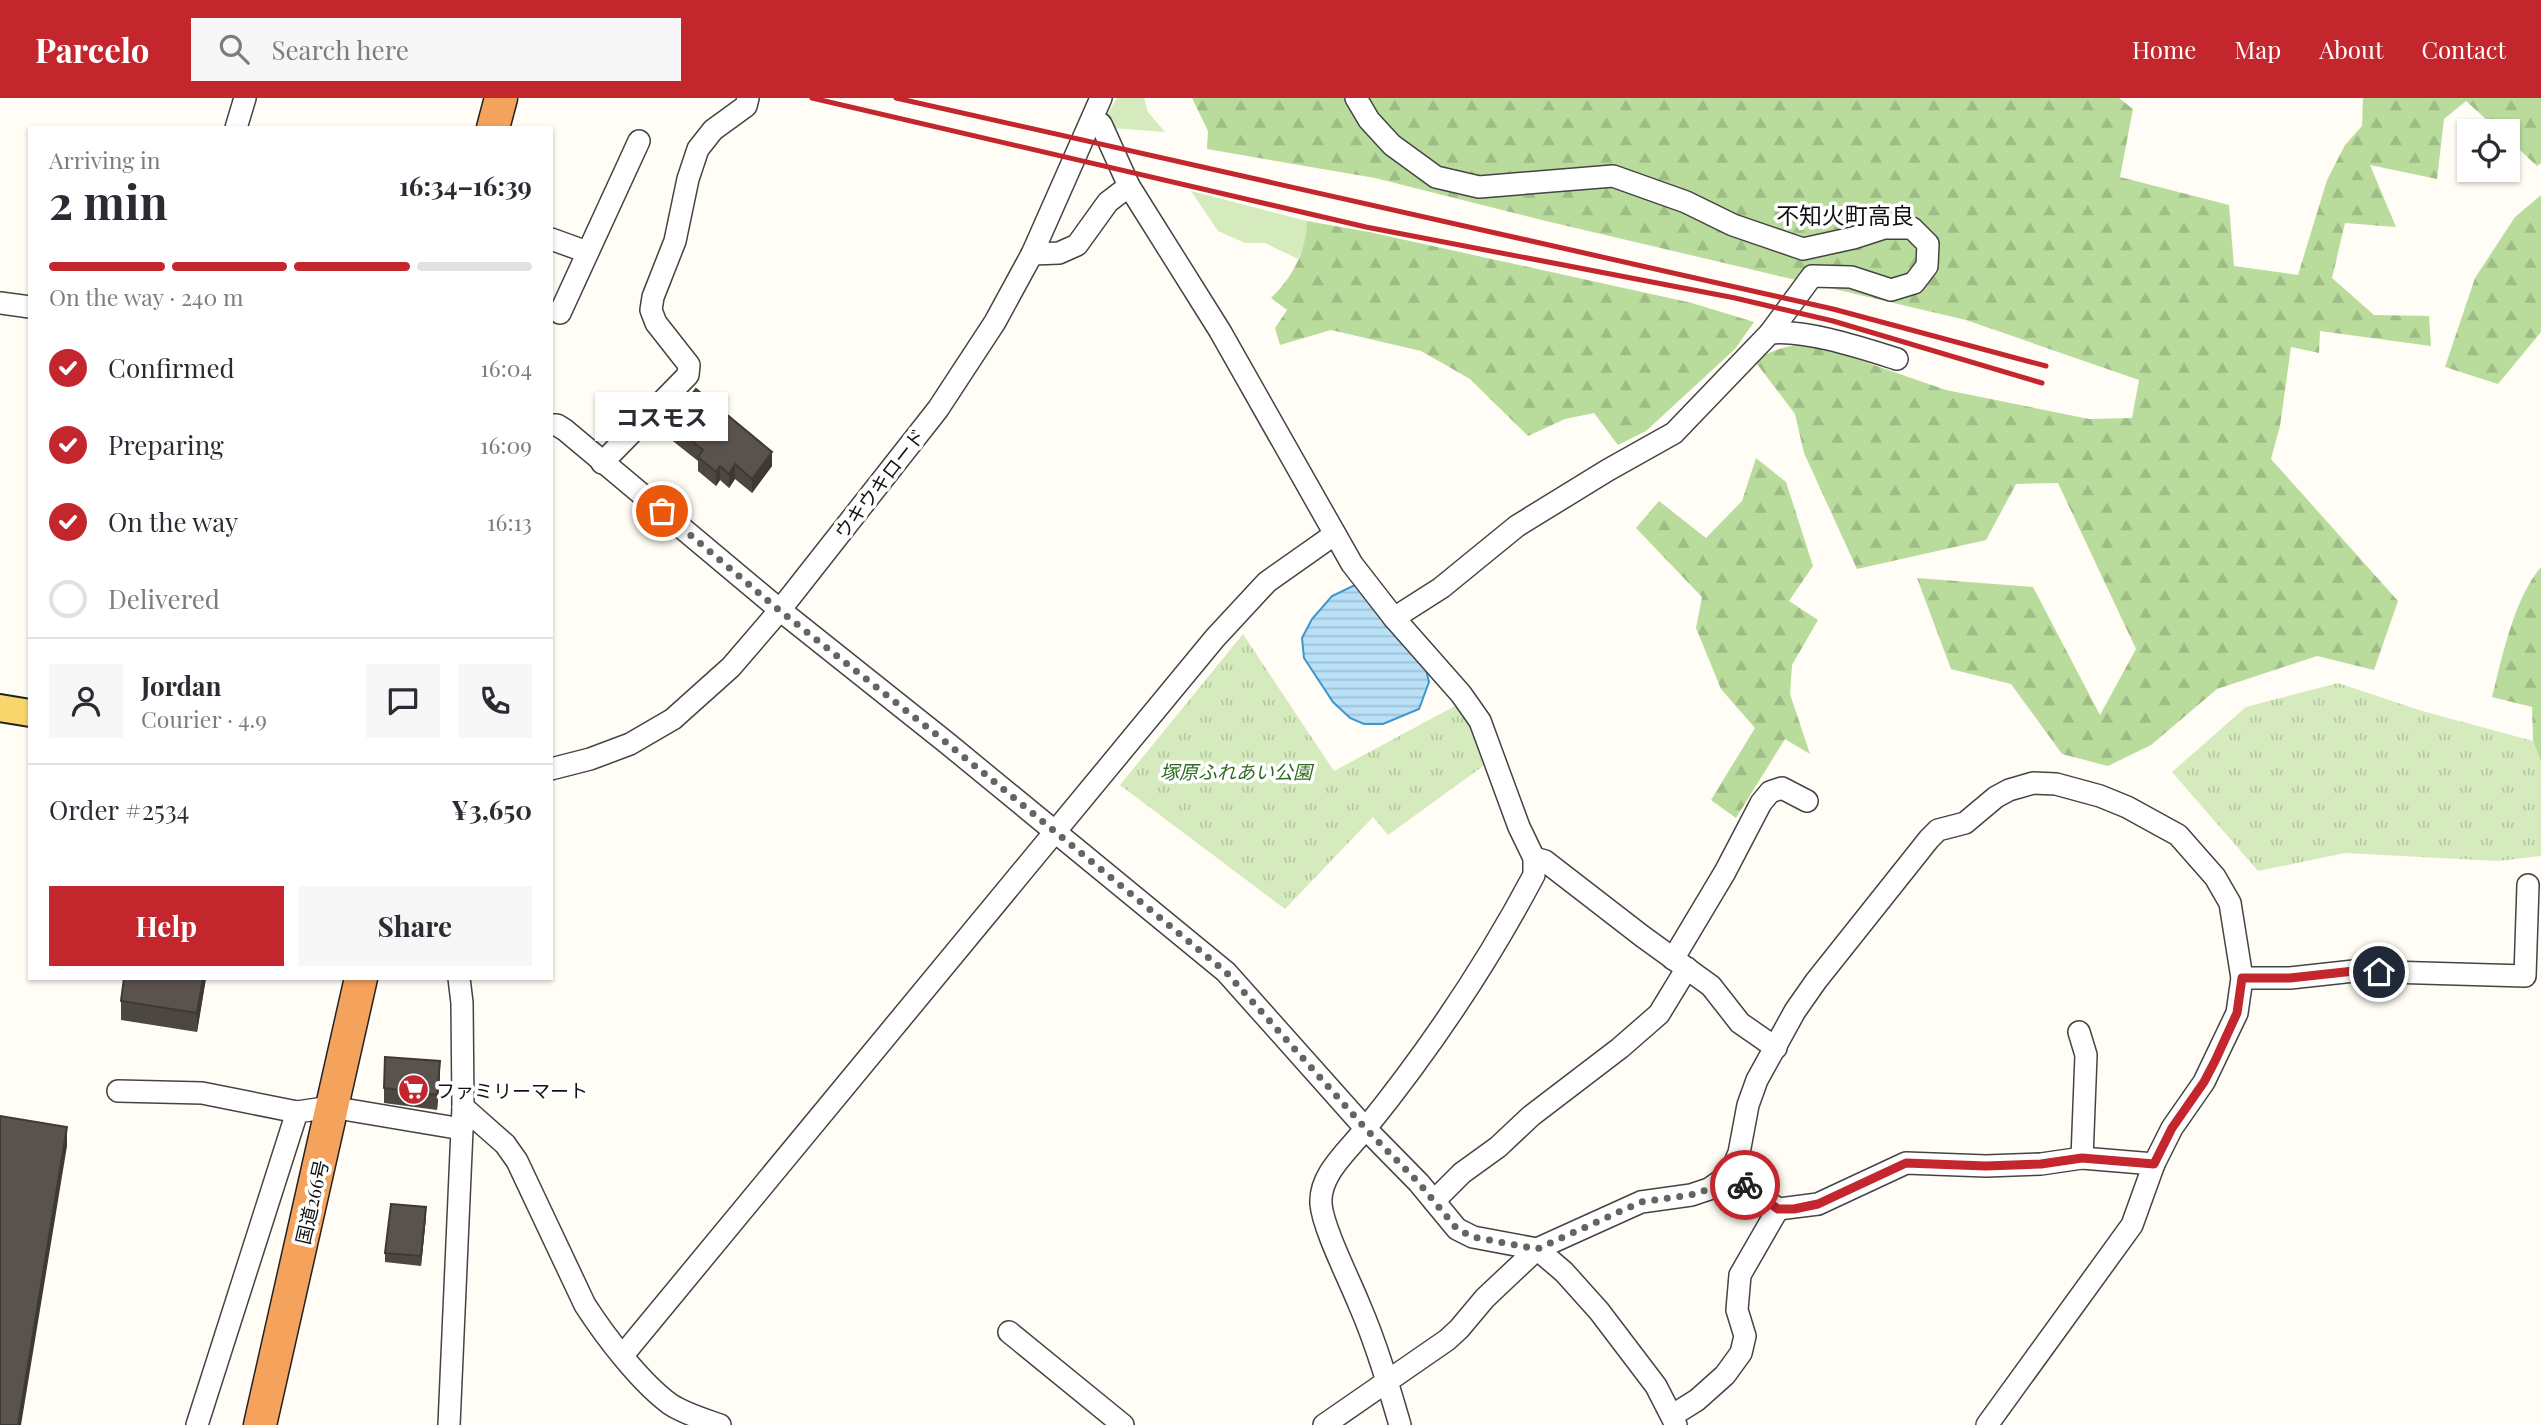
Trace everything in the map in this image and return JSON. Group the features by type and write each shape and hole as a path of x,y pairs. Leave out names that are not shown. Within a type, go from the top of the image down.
{"highway":[{"path":"494,126 501,98"},
{"name":"国道266号","path":"260,1425 361,980"}],"main road":[{"path":"0,708 28,713"}],"street":[{"path":"237,126 245,98"},
{"path":"601,463 688,375 689,365 656,323 651,310 653,297 675,241 688,179 698,149 713,130 746,106 748,98"},
{"name":"ウキウキロード","path":"553,768 590,759 630,744 673,719 731,667 779,610 937,409 995,322 1032,254 1101,98"},
{"path":"1356,98 1369,120 1392,145 1436,177 1479,187 1613,176 1686,202 1733,225 1803,248 1853,239 1884,228 1912,228 1928,244 1927,266 1914,283 1891,290 1851,277 1812,276 1770,332 1674,433 1517,526 1441,588 1394,618"},
{"path":"1101,124 1129,186 1220,331 1352,564 1394,618 1461,694 1480,721 1514,814 1534,858 1534,875 1466,989 1366,1129 1329,1173 1321,1191 1321,1206 1368,1325 1400,1425"},
{"path":"559,313 639,141"},
{"path":"1032,254 1059,253 1077,245 1108,202 1129,186"},
{"path":"553,240 587,252"},
{"path":"0,303 28,307"},
{"path":"1770,332 1789,332 1897,359"},
{"path":"553,425 565,430 779,610 1226,972 1457,1229 1473,1237 1537,1249 1564,1272 1599,1311 1656,1386 1675,1420 1725,1376 1741,1353 1745,1336 1737,1310 1740,1275 1778,1209"},
{"path":"622,1355 1215,638 1267,582 1335,534"},
{"path":"1324,1425 1459,1329 1485,1298 1537,1249 1641,1202 1691,1195 1709,1189 1730,1174 1739,1153 1748,1105 1757,1080 1795,1011 1929,839 1938,830 1965,822 2008,790 2033,783 2056,784 2100,796 2149,818 2178,835 2215,877 2230,903 2242,978 2237,1013 2204,1082 2172,1128 2154,1164 2132,1225 1987,1425"},
{"path":"1434,1201 1462,1173 1499,1147 1531,1116 1620,1048 1659,1014 1680,964 1761,803 1770,792 1782,788 1807,801"},
{"path":"1534,858 1545,861 1711,986 1740,1023 1776,1048"},
{"path":"2242,978 2290,978 2354,971 2525,976 2528,885"},
{"path":"449,1425 463,1107 459,980"},
{"path":"2079,1032 2086,1055 2082,1158"},
{"path":"118,1091 202,1093 297,1112 331,1107 462,1129"},
{"path":"463,1107 505,1144 517,1161 585,1305 622,1355 655,1391 671,1404 692,1416 720,1425"},
{"path":"197,1425 297,1112"},
{"path":"1730,1174 1778,1209 1818,1204 1906,1163 1986,1166 2041,1164 2082,1158 2154,1164"},
{"path":"1009,1332 1123,1425"}],"green space":[{"path":"1117,98 1144,98 1148,112 1165,132 1112,128 1106,116"},
{"path":"1192,98 2119,98 2133,109 2120,177 2229,205 2234,266 2298,275 2327,180 2345,145 2362,126 2363,98 2541,98 2541,163 2537,166 2520,150 2520,119 2486,119 2466,101 2444,119 2437,179 2370,165 2396,227 2345,223 2332,278 2374,315 2429,316 2431,346 2320,331 2319,353 2291,347 2280,426 2271,459 2398,601 2374,670 2317,656 2217,689 2151,745 2108,766 2062,754 2011,684 1951,669 1917,578 2033,587 2100,715 2136,649 2058,483 2016,484 1986,540 1857,569 1804,453 1795,414 1754,360 1784,348 1816,345 1946,390 2089,419 2132,418 2139,380 1966,320 1375,178 1207,149 1208,131"},
{"path":"1191,191 1307,221 1307,239 1298,259 1265,243 1245,243 1218,231"},
{"path":"2541,195 2541,332 2498,384 2445,367 2475,278 2515,217"},
{"path":"1307,221 1369,232 1692,303 1754,322 1735,349 1646,431 1618,445 1594,413 1565,419 1528,436 1470,379 1421,351 1331,330 1280,345 1275,328 1287,310 1271,298 1297,263"},
{"path":"1756,458 1786,482 1813,566 1789,601 1818,620 1792,665 1790,694 1810,754 1785,739 1736,818 1711,800 1755,728 1721,689 1696,628 1702,597 1636,528 1659,501 1706,538 1742,501"},
{"path":"2541,567 2541,762 2533,741 2532,707 2492,697 2516,611"},
{"name":"塚原ふれあい公園","path":"1243,634 1334,771 1455,706 1467,720 1486,764 1388,835 1373,817 1285,909 1120,785"},
{"path":"2338,683 2422,711 2533,741 2541,762 2541,856 2498,861 2345,853 2258,871 2172,772 2246,707"}],"water":[{"path":"1355,585 1426,670 1429,682 1419,709 1383,724 1364,724 1350,718 1333,702 1304,658 1302,638 1312,619 1332,596"}],"building":[{"path":"696,389 772,452 752,479 735,464 729,474 720,466 716,472 698,457 703,450 669,423"},
{"path":"124,980 203,980 197,1013 121,1001"},
{"path":"385,1057 440,1061 437,1095 384,1088"},
{"path":"0,1116 67,1127 18,1425 0,1425"},
{"path":"391,1204 426,1207 421,1256 385,1253"}],"railway":[{"path":"812,98 1366,227 1735,298 1833,321 2042,383"},
{"path":"896,98 1833,309 2046,366"}],"way so far":[{"path":"662,511 779,610 947,743 1226,972 1366,1129 1419,1183 1457,1229 1473,1237 1537,1249 1641,1202 1691,1195 1709,1189 1730,1174 1745,1185"}],"place":[{"name":"コスモス","path":"662,511"},
{"name":"ファミリーマート","path":"413,1090"}],"district":[{"name":"不知火町高良","path":"1845,214"}],"route":[{"path":"1745,1185 1778,1209 1794,1209 1818,1204 1906,1163 1986,1166 2041,1164 2082,1158 2154,1164 2172,1128 2215,1061 2237,1013 2242,978 2290,978 2354,971 2379,972"}]}
